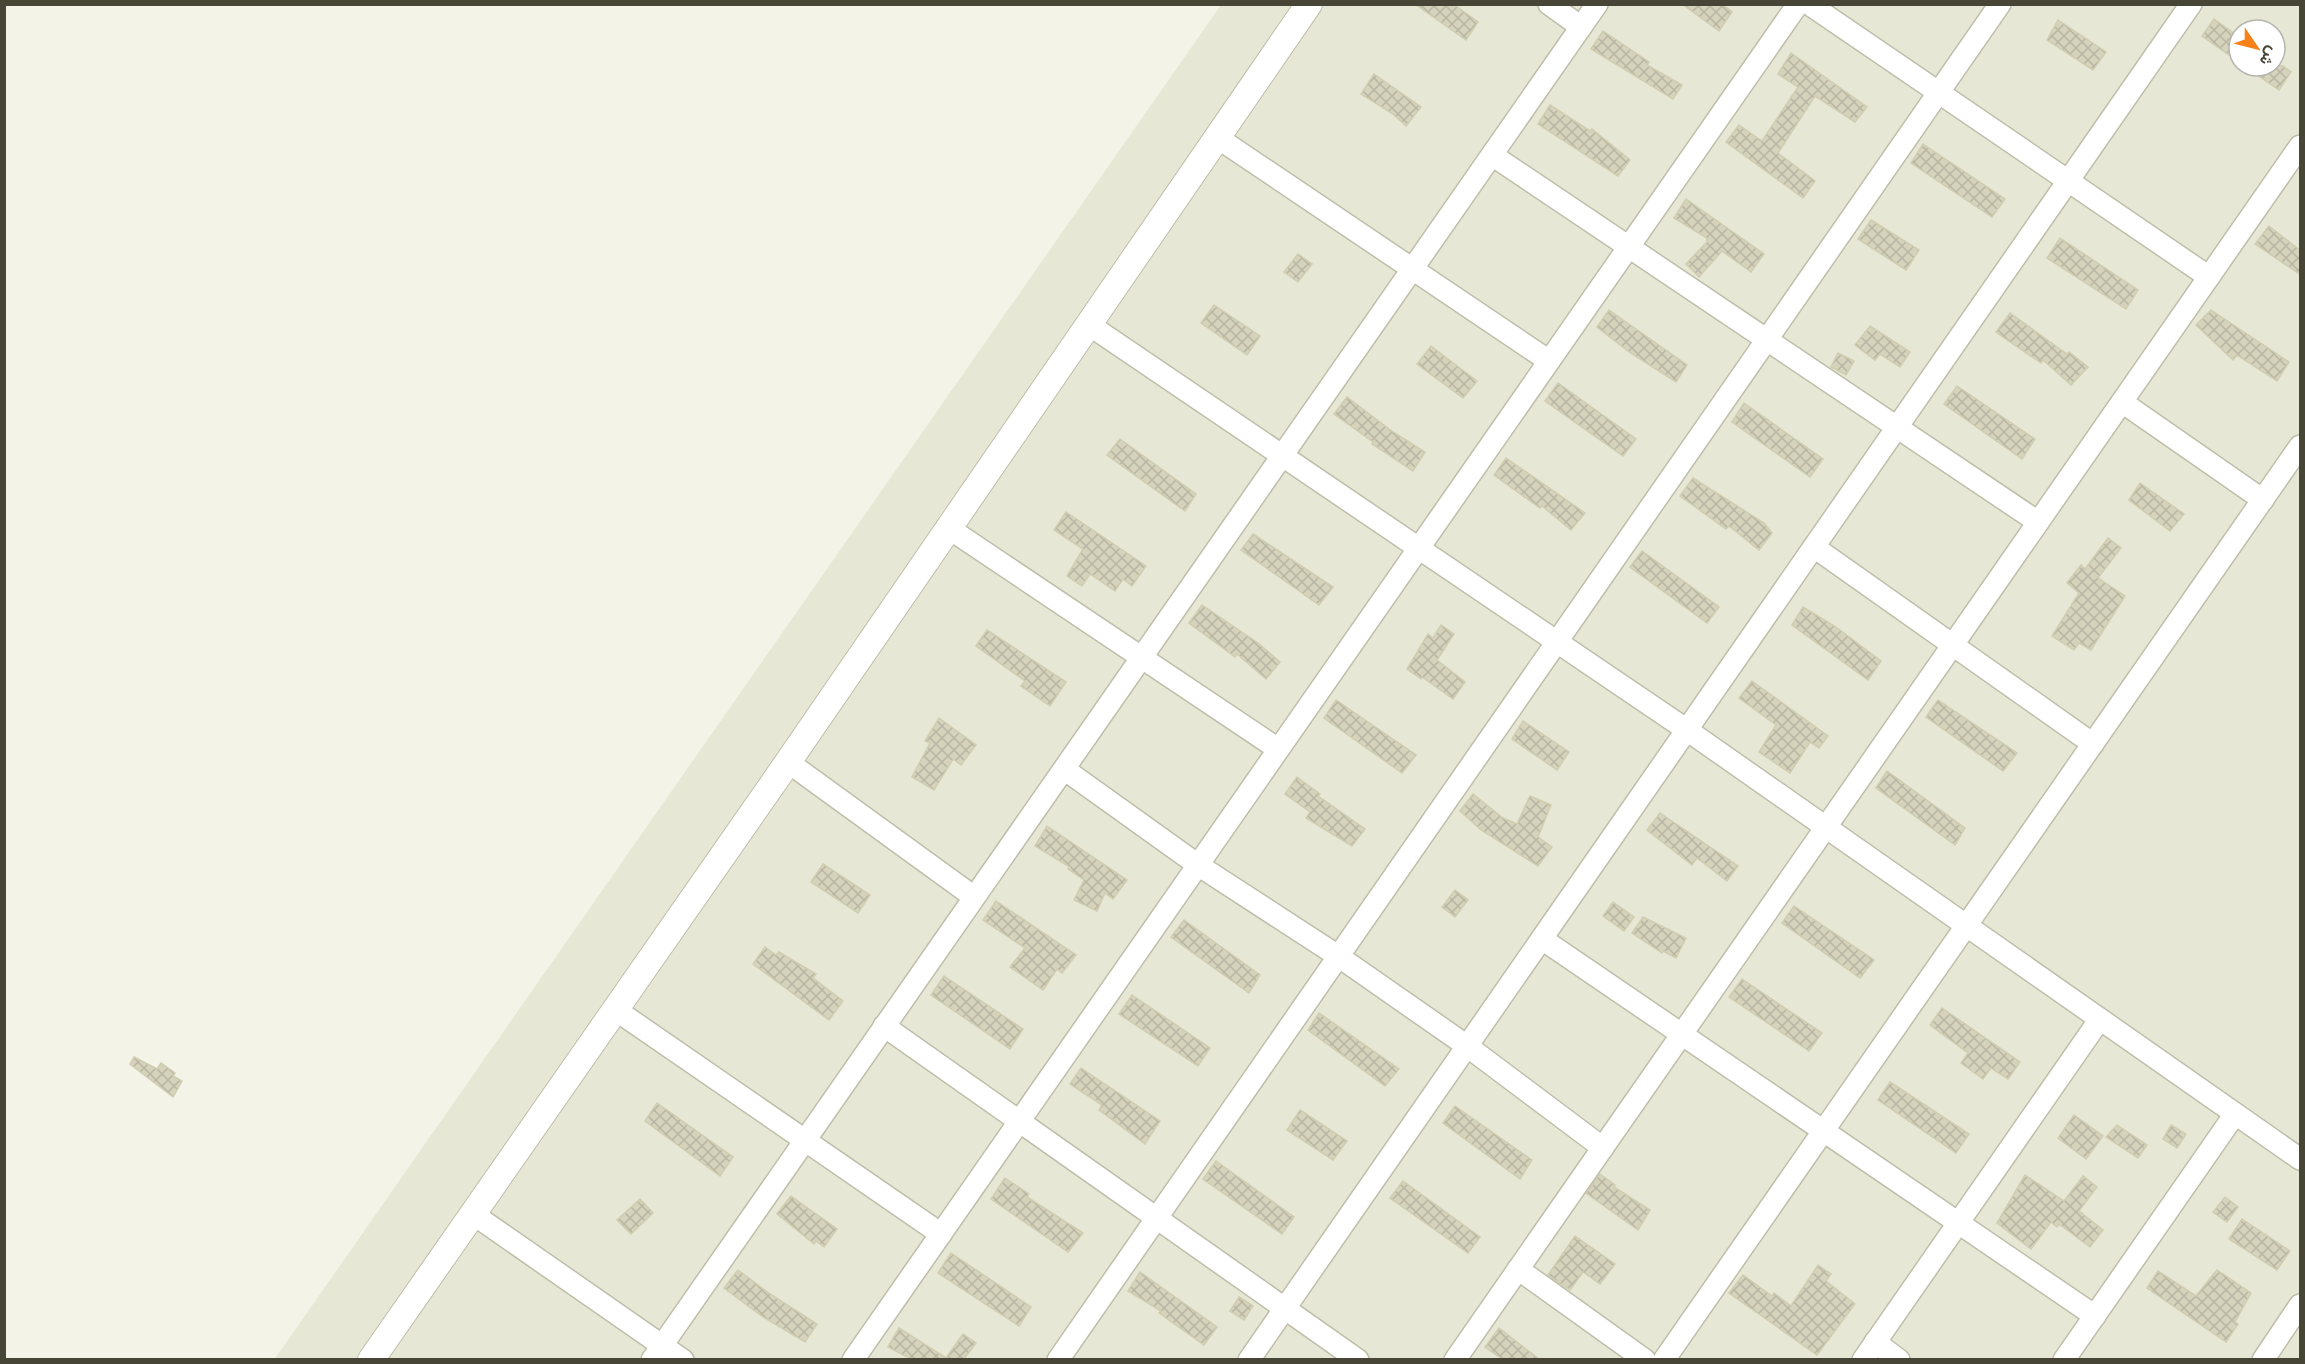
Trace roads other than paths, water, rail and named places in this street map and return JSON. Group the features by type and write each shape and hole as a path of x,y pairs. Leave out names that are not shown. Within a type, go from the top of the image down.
{"street":[{"path":"371,1359 788,762 947,527 1309,4"},
{"path":"1549,4 1581,27"},
{"path":"657,1352 1597,4"},
{"path":"853,1359 1798,4"},
{"path":"1809,4 2209,277"},
{"path":"1058,1359 2000,4"},
{"path":"1249,1359 2191,4"},
{"path":"1218,138 1549,362"},
{"path":"1455,1359 2209,277 2294,169 2301,146"},
{"path":"1492,155 2038,522"},
{"path":"1088,324 1687,730 2301,1160"},
{"path":"2122,402 2263,500"},
{"path":"1664,1359 2301,446"},
{"path":"947,527 1143,656 1278,749"},
{"path":"1814,547 2093,744"},
{"path":"788,762 974,897"},
{"path":"1064,769 1198,865 1338,956 1467,1046 1603,1148"},
{"path":"1542,939 2094,1316"},
{"path":"616,1010 806,1139 940,1234"},
{"path":"1899,1359 1869,1351 2100,1018"},
{"path":"884,1026 1358,1359"},
{"path":"2064,1359 2235,1114"},
{"path":"472,1214 657,1352 684,1359"},
{"path":"1518,1269 1645,1359"},
{"path":"2263,1359 2301,1305"}]}
